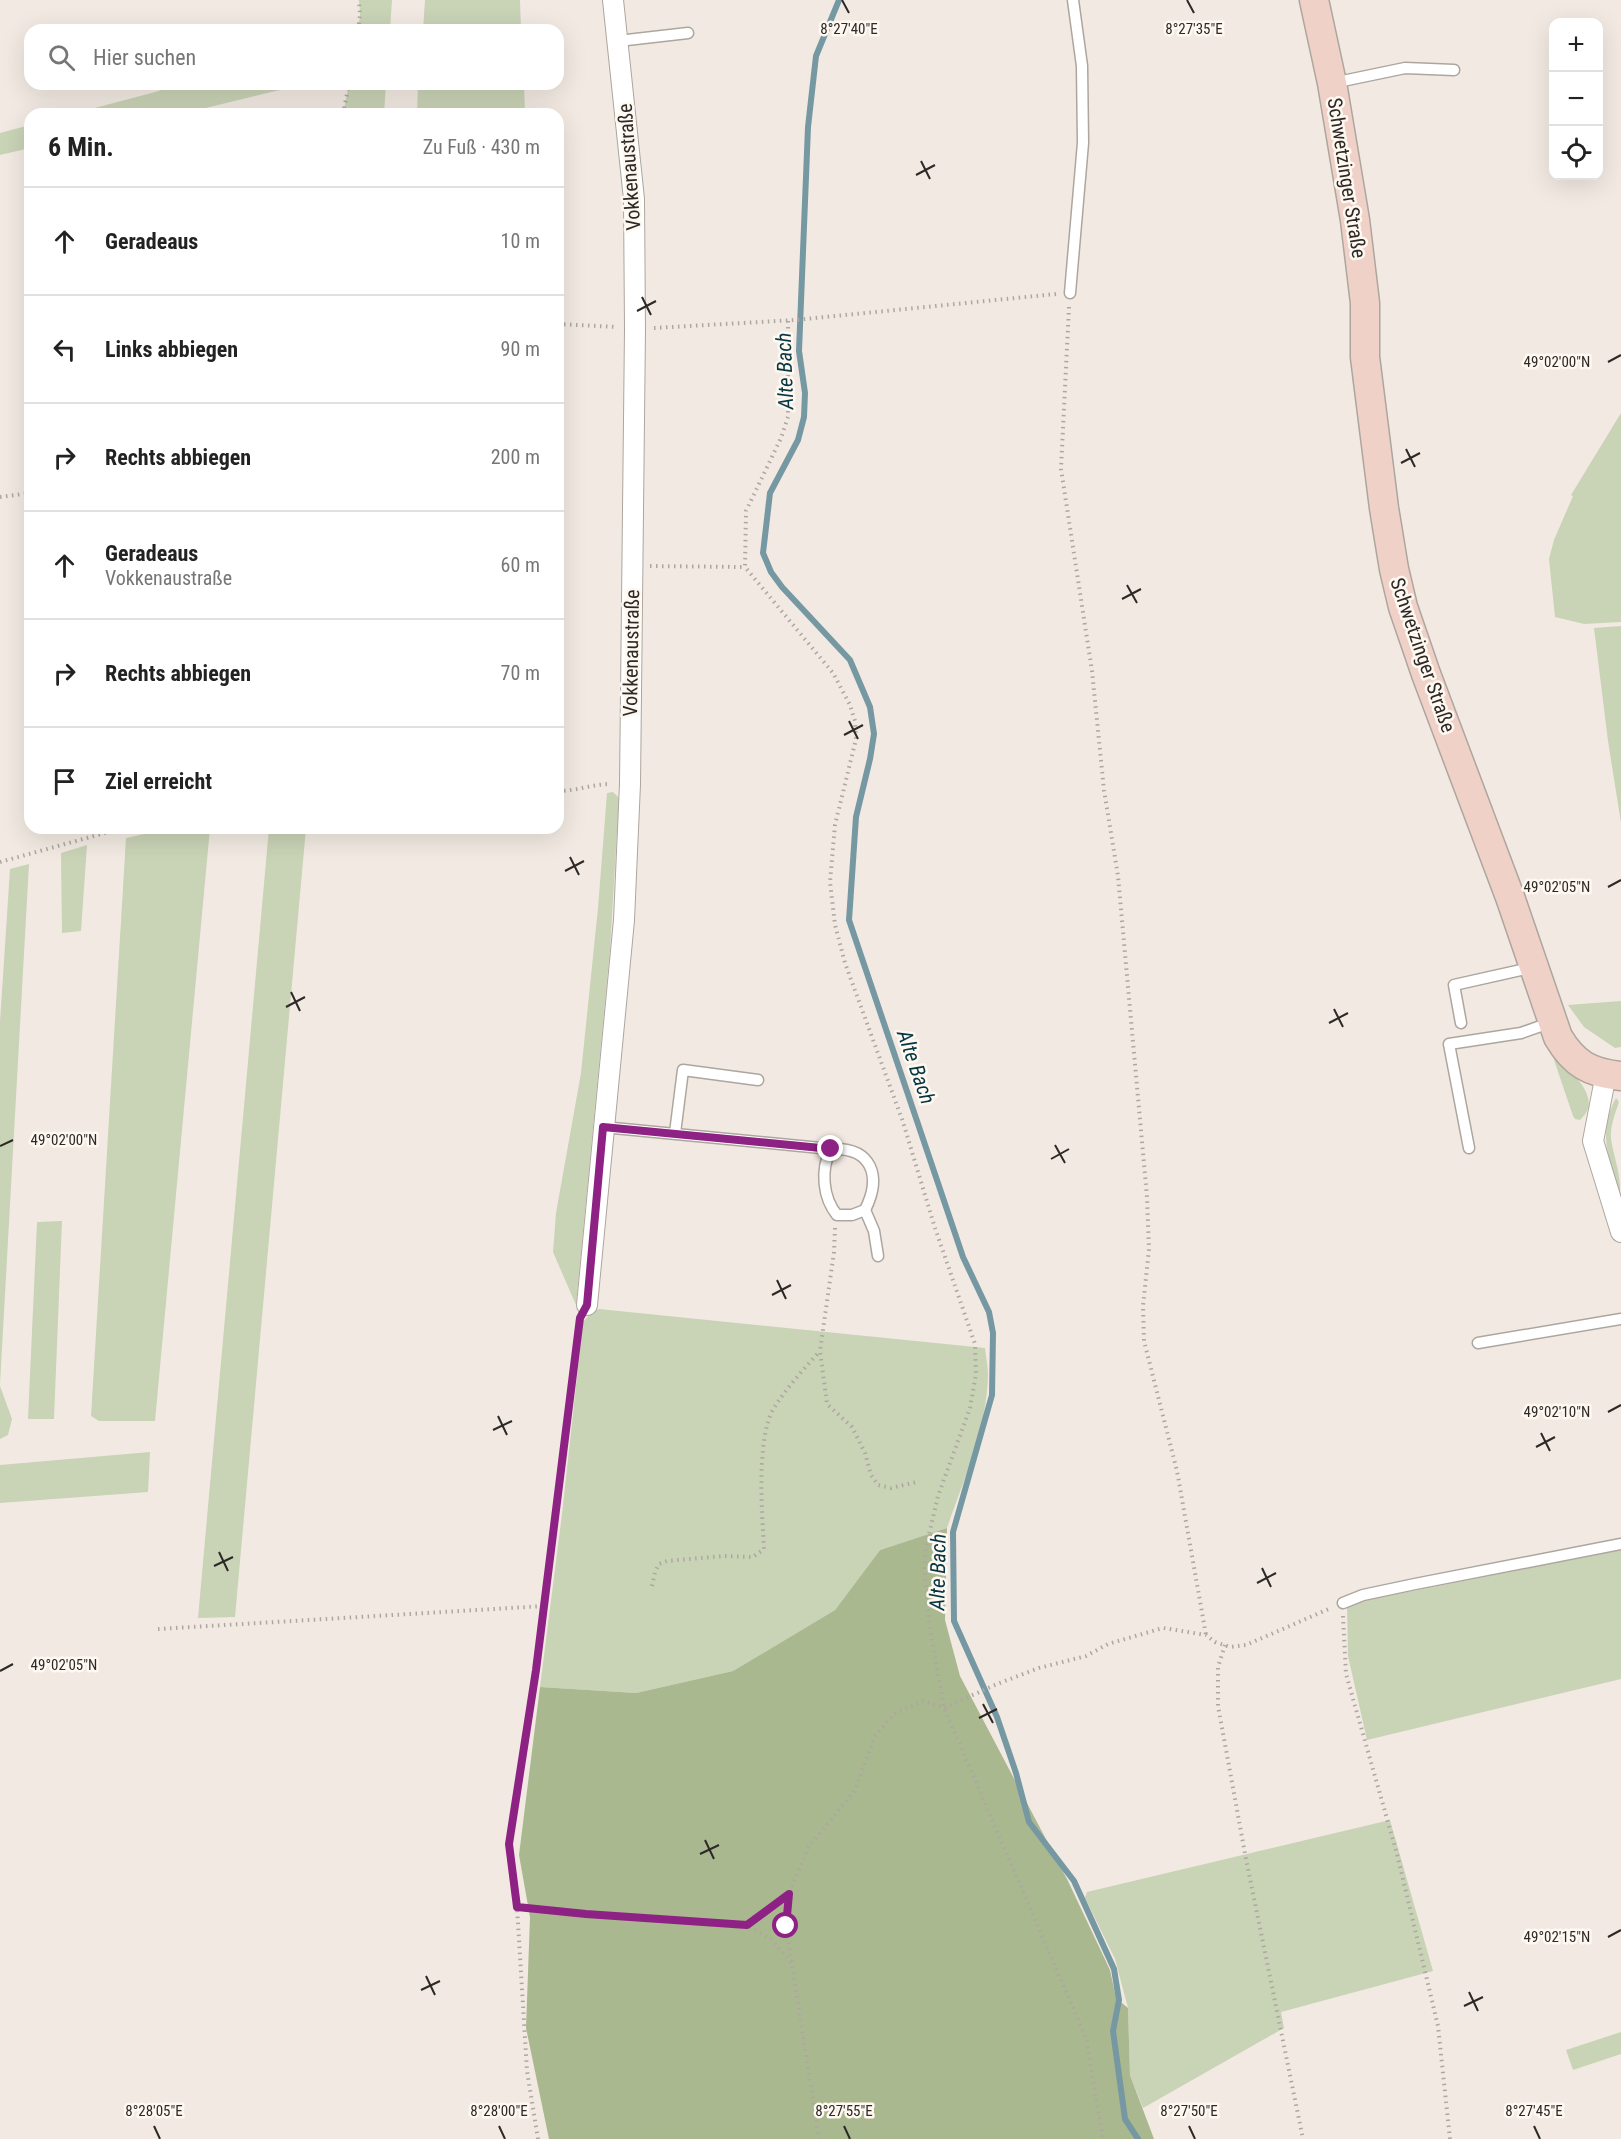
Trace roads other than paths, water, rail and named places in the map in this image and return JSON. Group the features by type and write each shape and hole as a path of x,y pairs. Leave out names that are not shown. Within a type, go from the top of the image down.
{"main road":[{"name":"Schwetzinger Straße","path":"1314,0 1332,83 1358,242 1365,303 1365,357 1384,507 1396,578 1412,635 1510,897 1553,1022 1565,1049 1574,1059 1593,1071 1613,1075"}],"street":[{"name":"Vokkenaustraße","path":"587,1305 624,920 630,784 635,329 634,199 613,0"},
{"name":"Schwetzinger Straße","path":"1613,1075 1593,1141 1621,1232"}],"lane":[{"path":"1070,293 1083,143 1082,66 1073,0"},
{"path":"618,41 688,33"},
{"path":"1332,83 1405,68 1454,70"},
{"path":"1461,1023 1454,985 1534,967"},
{"path":"1469,1148 1449,1044 1521,1033 1553,1022"},
{"path":"675,1133 683,1070 758,1080"},
{"path":"603,1127 841,1149 861,1155 872,1167 874,1183 872,1196 865,1210 852,1215 837,1215 829,1206 825,1192 826,1159 831,1149"},
{"path":"865,1210 874,1231 878,1256"},
{"path":"1478,1342 1621,1318"},
{"path":"1343,1603 1363,1595 1414,1584 1621,1544"}],"waterway":[{"name":"Alte Bach","path":"839,0 816,56 808,127 799,351 805,393 804,417 798,440 770,493 763,553 771,572 782,587 850,660 870,707 874,734 856,817 849,920 963,1257 989,1312 993,1333 992,1395 953,1532 954,1621 997,1717 1016,1773 1029,1822 1074,1881 1114,1969 1119,2000 1113,2031 1125,2119 1138,2139"}]}
